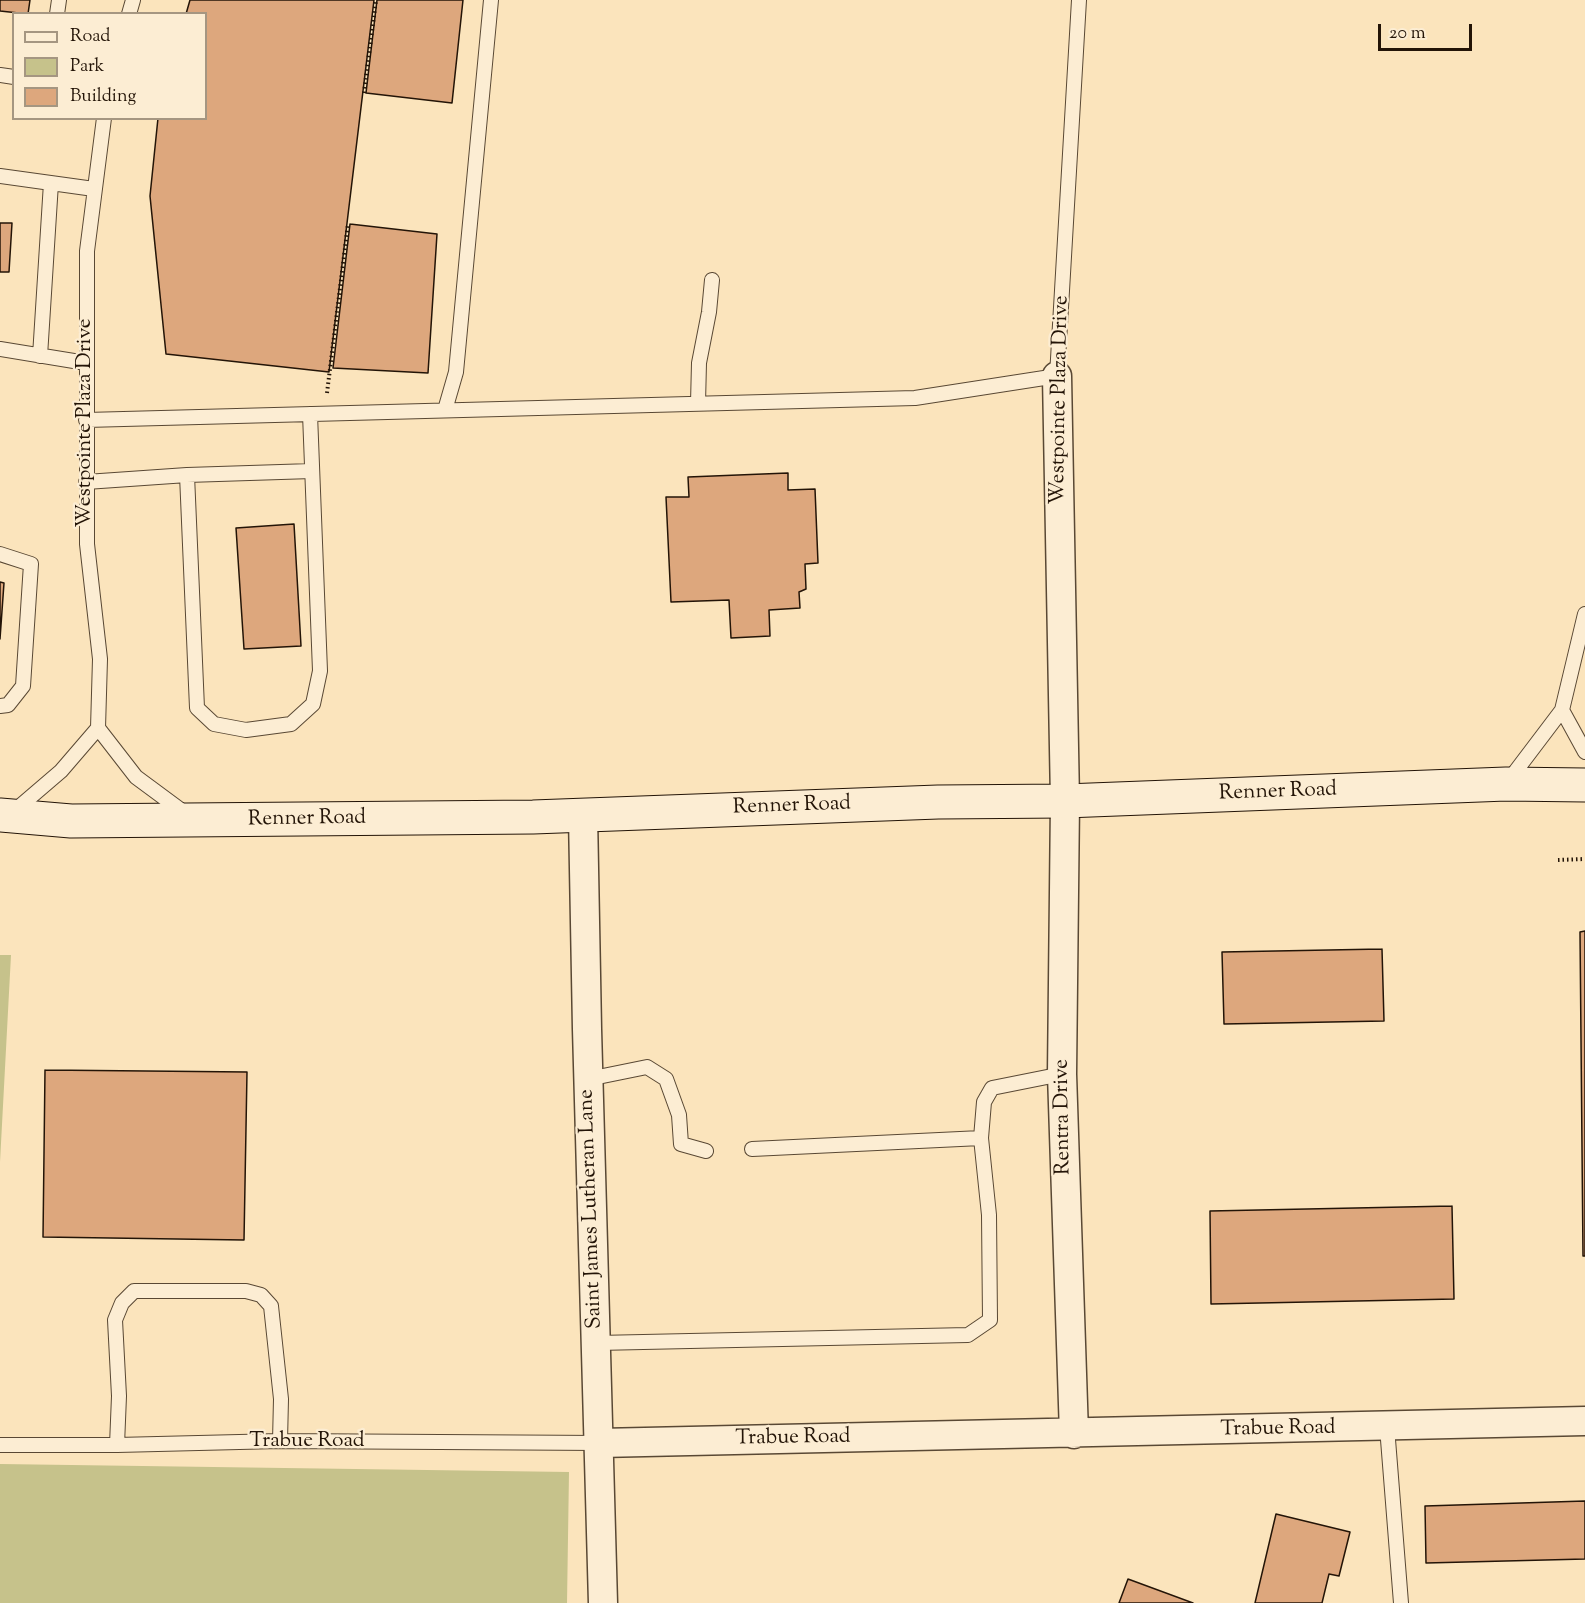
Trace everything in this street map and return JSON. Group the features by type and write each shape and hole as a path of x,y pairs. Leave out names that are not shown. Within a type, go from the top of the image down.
{"main road":[{"name":"Renner Road","path":"4,815 70,821 196,821 583,815 938,802 1065,801 1506,784 1585,784"}],"street":[{"name":"Westpointe Plaza Drive","path":"1057,376 1065,801"},
{"name":"Rentra Drive","path":"1065,801 1062,1074 1074,1434"},
{"name":"Saint James Lutheran Lane","path":"583,815 603,1603"},
{"name":"Trabue Road","path":"600,1443 1585,1421"}],"lane":[{"path":"445,410 456,372 491,0"},
{"name":"Westpointe Plaza Drive","path":"1057,376 1079,0"},
{"name":"Westpointe Plaza Drive","path":"98,728 100,659 87,544 87,251 104,120"},
{"path":"0,176 94,189"},
{"path":"40,356 51,183"},
{"path":"698,404 699,363 709,312 712,280"},
{"path":"0,349 86,363"},
{"path":"86,420 915,398 1057,376"},
{"path":"187,475 197,708 214,724 246,730 291,724 313,704 320,671 312,471 317,414"},
{"path":"86,482 187,475 312,471"},
{"path":"0,554 31,564 23,686 8,705 0,706"},
{"path":"1506,784 1562,710 1585,614"},
{"path":"1562,710 1585,752"},
{"path":"4,815 61,771 98,728 136,777 196,821"},
{"path":"588,1079 647,1068 666,1079 679,1115 681,1144 706,1151"},
{"path":"597,1343 968,1335 990,1320 989,1215 981,1138 984,1102 992,1088 1062,1074"},
{"path":"752,1149 981,1138"},
{"path":"117,1445 119,1396 115,1320 122,1303 134,1291 246,1291 261,1295 271,1306 281,1399 280,1441"},
{"path":"1387,1427 1401,1603"},
{"name":"Trabue Road","path":"0,1445 280,1441 600,1443"}],"path":[{"path":"364,93 376,0"},
{"path":"317,414 348,224"},
{"path":"1558,860 1585,859"}],"green space":[{"path":"0,955 11,955 0,1162"},
{"path":"0,1464 569,1472 567,1603 0,1603"}],"building":[{"path":"0,0 30,0 28,12 0,11"},
{"path":"190,0 374,0 329,372 166,354 150,196 158,120 207,120 207,12 187,12"},
{"path":"377,0 463,0 452,103 366,93"},
{"path":"0,223 12,223 9,272 0,272"},
{"path":"350,224 437,234 428,373 333,368"},
{"path":"788,473 788,490 815,489 818,563 805,564 806,589 799,592 800,608 769,610 770,636 731,638 729,600 671,602 666,497 689,497 688,477"},
{"path":"294,524 301,646 244,649 236,528"},
{"path":"0,582 4,583 0,639"},
{"path":"1585,931 1585,1256 1583,1256 1580,932"},
{"path":"1382,949 1384,1021 1224,1024 1222,952"},
{"path":"45,1070 247,1072 244,1240 43,1237"},
{"path":"1452,1206 1454,1299 1211,1304 1210,1211"},
{"path":"1585,1501 1585,1559 1426,1563 1425,1506"},
{"path":"1276,1514 1350,1532 1339,1576 1329,1574 1322,1603 1255,1603"},
{"path":"1128,1579 1193,1603 1119,1603"}]}
